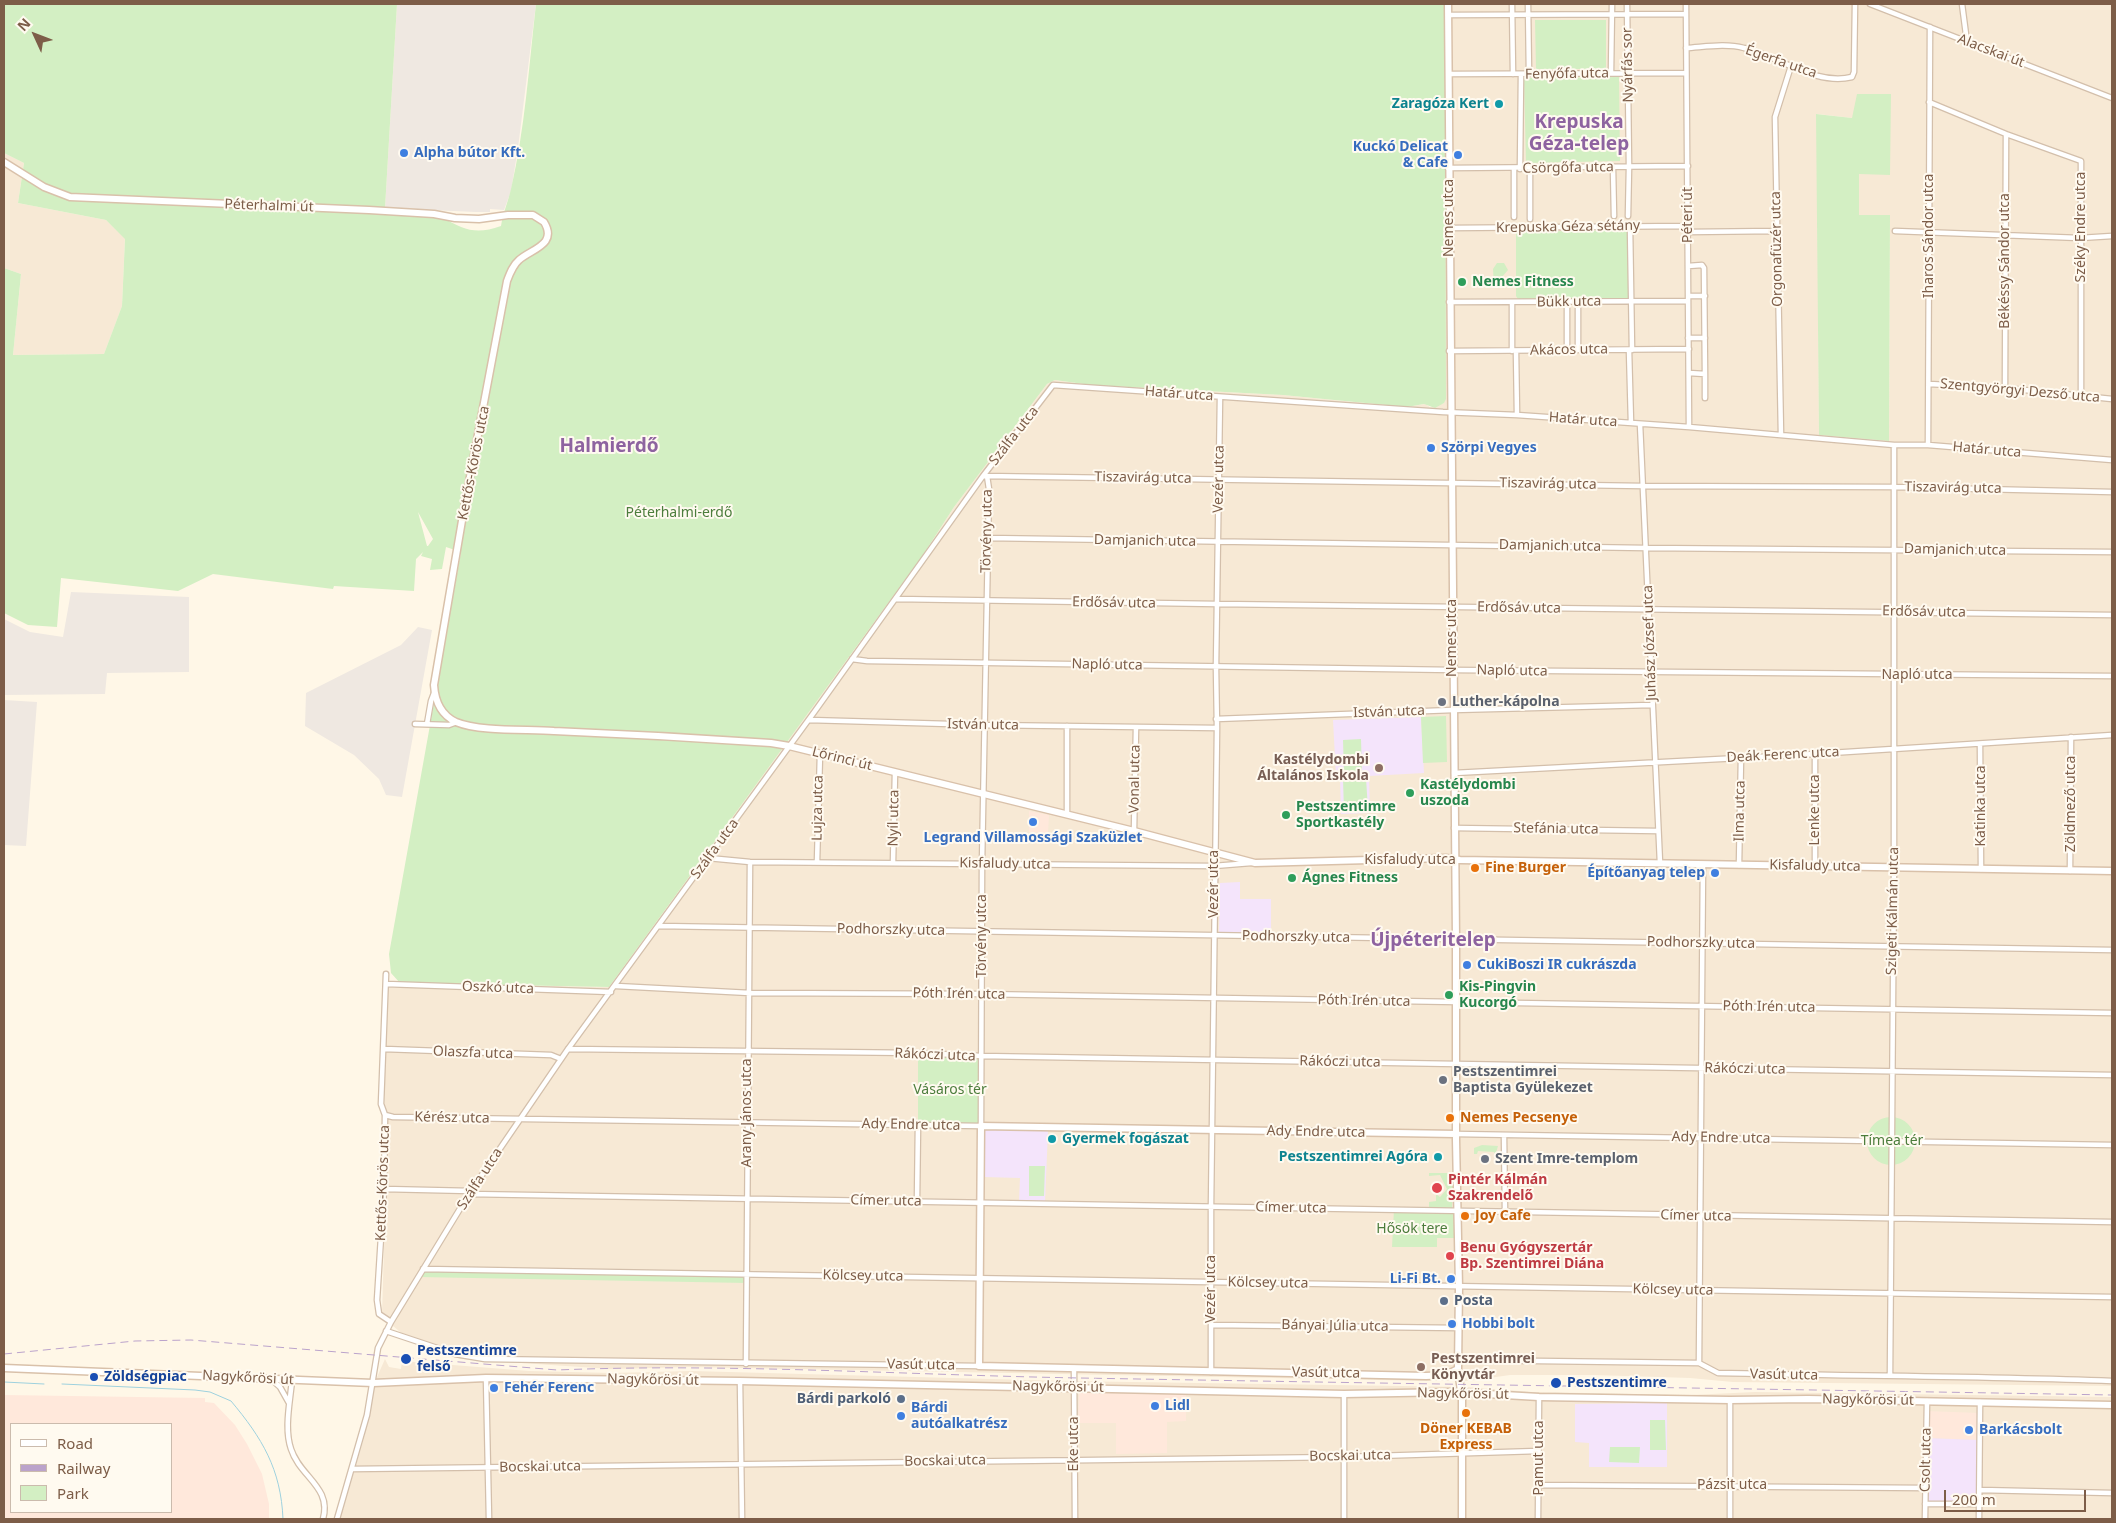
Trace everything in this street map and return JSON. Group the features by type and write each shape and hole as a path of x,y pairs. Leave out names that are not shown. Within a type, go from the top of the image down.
{"street":[{"name":"Nemes utca","path":"1448,4 1456,1134 1459,1287 1458,1369 1462,1399 1462,1519"},
{"path":"1512,4 1513,74"},
{"path":"1528,4 1529,74"},
{"name":"Nyárfás sor","path":"1611,73 1612,4"},
{"name":"Nyárfás sor","path":"1627,4 1630,168 1628,216"},
{"name":"Péteri út","path":"1686,4 1689,427"},
{"name":"Égerfa utca","path":"1686,48 1742,47 1819,76 1852,77 1854,72 1855,4"},
{"name":"Alacskai út","path":"1870,4 2112,98"},
{"path":"1962,4 1967,42"},
{"path":"1448,15 1686,14"},
{"name":"Iharos Sándor utca","path":"1928,445 1930,27"},
{"name":"Orgonafüzér utca","path":"1780,434 1776,117 1791,66"},
{"name":"Fenyőfa utca","path":"1449,74 1686,73"},
{"path":"1520,169 1521,74"},
{"name":"Széky Endre utca","path":"1929,102 2006,134 2081,161 2081,395"},
{"name":"Békéssy Sándor utca","path":"2005,388 2006,134"},
{"name":"Péterhalmi út","path":"4,162 44,187 70,197 369,210 479,219 533,215 541,219"},
{"name":"Csörgőfa utca","path":"1448,168 1520,169 1688,166"},
{"path":"1530,168 1530,219"},
{"path":"1613,168 1614,216"},
{"path":"1514,169 1514,217"},
{"name":"Kettős-Körös utca","path":"427,724 430,701 434,693 465,503 507,281 518,260 538,250 544,243 547,229 541,219"},
{"path":"1630,226 1632,300 1631,423"},
{"name":"Krepuska Géza sétány","path":"1449,228 1688,226"},
{"path":"1688,232 1777,231"},
{"path":"1895,231 1929,234 2080,238 2112,236"},
{"path":"1688,266 1703,266 1705,296 1705,398"},
{"name":"Bükk utca","path":"1449,302 1578,302 1705,296"},
{"path":"1512,302 1517,415"},
{"path":"1566,302 1567,350"},
{"path":"1578,302 1578,349"},
{"path":"1688,338 1705,338"},
{"name":"Akácos utca","path":"1450,351 1688,349"},
{"path":"1689,373 1705,374"},
{"name":"Szentgyörgyi Dezső utca","path":"1929,384 2005,388 2112,399"},
{"name":"Határ utca","path":"1053,386 1689,427 1894,445 1928,445 2112,460"},
{"name":"Szálfa utca","path":"391,1322 470,1192 568,1049 616,986 985,476 1053,386"},
{"name":"Vezér utca","path":"1211,1372 1214,852 1220,397"},
{"name":"Juhász József utca","path":"1640,424 1660,863"},
{"name":"Szigeti Kálmán utca","path":"1890,1376 1894,868 1894,445"},
{"name":"Tiszavirág utca","path":"985,476 1643,486 1893,487 2112,492"},
{"name":"Törvény utca","path":"979,1366 982,864 989,489 985,476"},
{"name":"Damjanich utca","path":"988,538 1646,548 2112,552"},
{"name":"Erdősáv utca","path":"896,599 1648,610 2112,614"},
{"name":"Napló utca","path":"852,660 1216,667 2112,676"},
{"path":"434,693 442,711 457,722"},
{"name":"István utca","path":"1216,719 1652,705"},
{"name":"István utca","path":"809,720 985,725 1217,728"},
{"path":"415,724 449,724 457,722"},
{"name":"Lőrinci út","path":"457,722 487,727 644,735 771,743 789,746 1067,814 1255,863"},
{"path":"1067,726 1067,814"},
{"name":"Vonal utca","path":"1134,831 1136,727"},
{"name":"Deák Ferenc utca","path":"1454,773 1815,754 2112,735"},
{"name":"Zöldmező utca","path":"2070,870 2071,737"},
{"name":"Katinka utca","path":"1980,744 1981,869"},
{"name":"Lujza utca","path":"817,862 820,754"},
{"name":"Lenke utca","path":"1815,754 1815,866"},
{"name":"Ilma utca","path":"1739,865 1741,757"},
{"name":"Nyíl utca","path":"893,863 895,772"},
{"name":"Stefánia utca","path":"1454,828 1658,831"},
{"name":"Kisfaludy utca","path":"708,858 750,862 1214,866 1333,860 1455,859 2112,871"},
{"name":"Arany János utca","path":"746,1364 750,862"},
{"path":"1698,1363 1703,864"},
{"name":"Podhorszky utca","path":"659,926 2112,950"},
{"name":"Kettős-Körös utca","path":"386,974 381,1104 385,1115 384,1189 377,1300 380,1314 391,1322"},
{"name":"Oszkó utca","path":"386,984 611,992"},
{"name":"Póth Irén utca","path":"616,986 750,993 982,994 2112,1013"},
{"name":"Olaszfa utca","path":"384,1049 551,1055 561,1059"},
{"name":"Rákóczi utca","path":"568,1049 918,1053 981,1056 2112,1075"},
{"name":"Kérész utca","path":"385,1115 393,1117 519,1119"},
{"name":"Ady Endre utca","path":"519,1119 918,1124 2112,1145"},
{"path":"917,1201 918,1124"},
{"path":"1504,1135 1505,1212"},
{"name":"Címer utca","path":"384,1189 747,1199 2112,1222"},
{"name":"Kölcsey utca","path":"423,1269 2112,1298"},
{"path":"337,1519 367,1415 378,1348 391,1322"},
{"name":"Bányai Júlia utca","path":"1212,1325 1459,1328"},
{"name":"Vasút utca","path":"386,1331 456,1354 476,1358 746,1364 979,1366 1426,1376 1446,1375 1458,1369"},
{"name":"Vasút utca","path":"1459,1360 1698,1363 1718,1373 2018,1377 2112,1381"},
{"name":"Nagykőrösi út","path":"4,1368 372,1383 486,1378 740,1381 1344,1394 1460,1392 1539,1397 1730,1400 1808,1399 2112,1405"},
{"name":"Eke utca","path":"1074,1368 1075,1519"},
{"path":"486,1378 489,1519"},
{"path":"271,1379 280,1387 290,1404"},
{"path":"292,1380 287,1432 289,1443 299,1466 323,1496 326,1506 324,1519"},
{"path":"740,1381 742,1519"},
{"path":"1344,1394 1344,1519"},
{"name":"Pamut utca","path":"1538,1519 1539,1397"},
{"path":"1730,1400 1730,1519"},
{"name":"Csolt utca","path":"1925,1519 1926,1401"},
{"path":"1979,1519 1980,1402"},
{"name":"Bocskai utca","path":"352,1469 1343,1456 1538,1451"},
{"name":"Pázsit utca","path":"1539,1485 1926,1488"},
{"path":"1980,1490 2112,1493"},
{"path":"1925,1504 1979,1504"}],"shaded area":[{"path":"397,4 536,4 518,148 511,191 504,210 490,209 490,212 476,212 385,208"},
{"path":"1445,4 2112,4 2112,1386 1733,1382 1690,1378 1594,1375 1510,1375 1468,1381 1432,1381 691,1367 611,1369 461,1359 411,1341 393,1326 389,1317 382,1314 388,1118 384,1109 387,988 399,988 400,983 609,987 923,555 954,507 1047,384 1055,380 1091,385 1283,395 1407,407 1425,404 1430,407 1444,403","holes":["1817,114 1852,118 1890,174 1859,174 1859,215 1890,216 1889,441 1819,435"]},
{"path":"4,153 24,163 18,203 106,220 125,238 122,306 104,354 13,355 21,274 4,268"},
{"path":"71,592 189,597 189,672 107,673 105,694 4,695 4,619 30,632 63,637"},
{"path":"418,627 432,630 402,797 386,795 379,779 354,755 305,726 306,693 401,645"},
{"path":"4,700 37,702 26,846 4,845"},
{"name":"Kastélydombi Általános Iskola","path":"1421,717 1424,773 1369,776 1370,813 1341,814 1340,777 1336,777 1333,720"},
{"path":"1029,811 1049,815 1048,833 1029,832"},
{"path":"1240,882 1240,899 1271,899 1271,934 1219,932 1220,883"},
{"path":"985,1129 1048,1131 1045,1202 1019,1201 1020,1178 984,1177"},
{"path":"385,1359 389,1367 401,1369 402,1361 529,1371 611,1373 691,1371 1065,1381 1468,1387 1532,1392 1691,1395 1755,1392 2112,1397 2112,1519 340,1519 364,1438 374,1384","holes":["1186,1394 1166,1422 1116,1454 1116,1423"]},
{"path":"1079,1393 1186,1394 1186,1421 1167,1422 1167,1453 1116,1454 1116,1423 1078,1423"},
{"path":"4,1395 205,1398 205,1402 214,1403 235,1425 247,1444 262,1474 269,1504 269,1519 4,1519"},
{"path":"1667,1403 1667,1467 1589,1467 1589,1443 1575,1442 1575,1404"},
{"path":"1926,1411 1980,1413 1980,1440 1926,1438"},
{"path":"1926,1438 1980,1440 1979,1504 1925,1504"}],"green space":[{"name":"Péterhalmi-erdő","path":"4,4 397,4 385,208 442,211 442,217 464,228 477,231 501,226 510,194 523,120 536,4 1445,4 1446,399 1444,403 1435,408 1424,404 1407,407 1283,395 1091,385 1055,380 1047,384 954,507 923,555 609,987 400,983 391,973 389,954 461,552 446,547 442,569 430,570 432,559 421,556 423,552 416,559 414,591 334,586 333,589 213,574 178,591 61,578 57,627 28,625 4,613 4,268 21,274 13,355 104,354 122,306 125,239 106,220 18,203 24,163 4,153","holes":["418,512 433,539 427,546"]},
{"path":"1535,20 1606,20 1606,69 1536,69"},
{"path":"1619,77 1620,161 1526,163 1524,78"},
{"path":"1857,94 1891,94 1890,175 1859,174 1859,215 1890,215 1889,441 1819,435 1816,114 1852,118"},
{"path":"1628,230 1629,298 1518,299 1516,296 1516,232"},
{"path":"1497,263 1504,263 1508,270 1494,286 1493,269"},
{"path":"1446,716 1447,762 1423,763 1421,717"},
{"path":"1361,739 1362,774 1344,775 1343,740"},
{"path":"1366,778 1368,810 1344,811 1343,779"},
{"name":"Vásáros tér","path":"918,1053 981,1056 981,1126 918,1124"},
{"name":"Tímea tér","path":"1886,1117 1896,1117 1908,1124 1915,1136 1915,1146 1908,1158 1896,1165 1886,1165 1878,1161 1871,1154 1867,1146 1867,1136 1871,1128 1878,1121"},
{"path":"1482,1145 1498,1146 1495,1156 1494,1152 1478,1151 1477,1154 1474,1154 1474,1148"},
{"path":"1029,1166 1045,1166 1044,1196 1029,1196"},
{"path":"1429,1173 1453,1173 1452,1209 1429,1208 1429,1202 1436,1201 1436,1194 1440,1197 1447,1189 1440,1175 1429,1176"},
{"name":"Hősök tere","path":"1394,1209 1456,1211 1458,1238 1437,1238 1437,1247 1392,1247"},
{"path":"423,1269 746,1274 747,1283 418,1277"},
{"path":"1650,1420 1665,1420 1666,1450 1650,1450"},
{"path":"1610,1447 1640,1447 1639,1463 1609,1462"}],"waterway":[{"path":"4,1382 44,1384"},
{"path":"62,1384 195,1390 210,1392 231,1401 261,1441 268,1455 278,1485 283,1519"}],"railway":[{"path":"4,1354 135,1341 191,1340 557,1370 622,1368 753,1369 1080,1378 2112,1395"}],"place":[{"name":"Zaragóza Kert","path":"1499,104"},
{"name":"Alpha bútor Kft.","path":"404,153"},
{"name":"Kuckó Delicat & Cafe","path":"1458,155"},
{"name":"Nemes Fitness","path":"1462,282"},
{"name":"Szörpi Vegyes","path":"1431,448"},
{"name":"Luther-kápolna","path":"1442,702"},
{"name":"Kastélydombi Általános Iskola","path":"1379,768"},
{"name":"Kastélydombi uszoda","path":"1410,793"},
{"name":"Pestszentimre Sportkastély","path":"1286,815"},
{"name":"Legrand Villamossági Szaküzlet","path":"1033,822"},
{"name":"Fine Burger","path":"1475,868"},
{"name":"Építőanyag telep","path":"1715,873"},
{"name":"Ágnes Fitness","path":"1292,878"},
{"name":"CukiBoszi IR cukrászda","path":"1467,965"},
{"name":"Kis-Pingvin Kucorgó","path":"1449,995"},
{"name":"Pestszentimrei Baptista Gyülekezet","path":"1443,1080"},
{"name":"Nemes Pecsenye","path":"1450,1118"},
{"name":"Gyermek fogászat","path":"1052,1139"},
{"name":"Pestszentimrei Agóra","path":"1438,1157"},
{"name":"Szent Imre-templom","path":"1485,1159"},
{"name":"Pintér Kálmán Szakrendelő","path":"1437,1188"},
{"name":"Joy Cafe","path":"1465,1216"},
{"name":"Benu Gyógyszertár Bp. Szentimrei Diána","path":"1450,1256"},
{"name":"Li-Fi Bt.","path":"1451,1279"},
{"name":"Posta","path":"1444,1301"},
{"name":"Hobbi bolt","path":"1452,1324"},
{"name":"Pestszentimre felső","path":"406,1359"},
{"name":"Pestszentimrei Könyvtár","path":"1421,1367"},
{"name":"Zöldségpiac","path":"94,1377"},
{"name":"Pestszentimre","path":"1556,1383"},
{"name":"Fehér Ferenc","path":"494,1388"},
{"name":"Bárdi parkoló","path":"901,1399"},
{"name":"Lidl","path":"1155,1406"},
{"name":"Döner KEBAB Express","path":"1466,1413"},
{"name":"Bárdi autóalkatrész","path":"901,1416"},
{"name":"Barkácsbolt","path":"1969,1430"}],"district":[{"name":"Krepuska Géza-telep","path":"1579,134"},
{"name":"Halmierdő","path":"609,447"},
{"name":"Újpéteritelep","path":"1433,941"}]}
